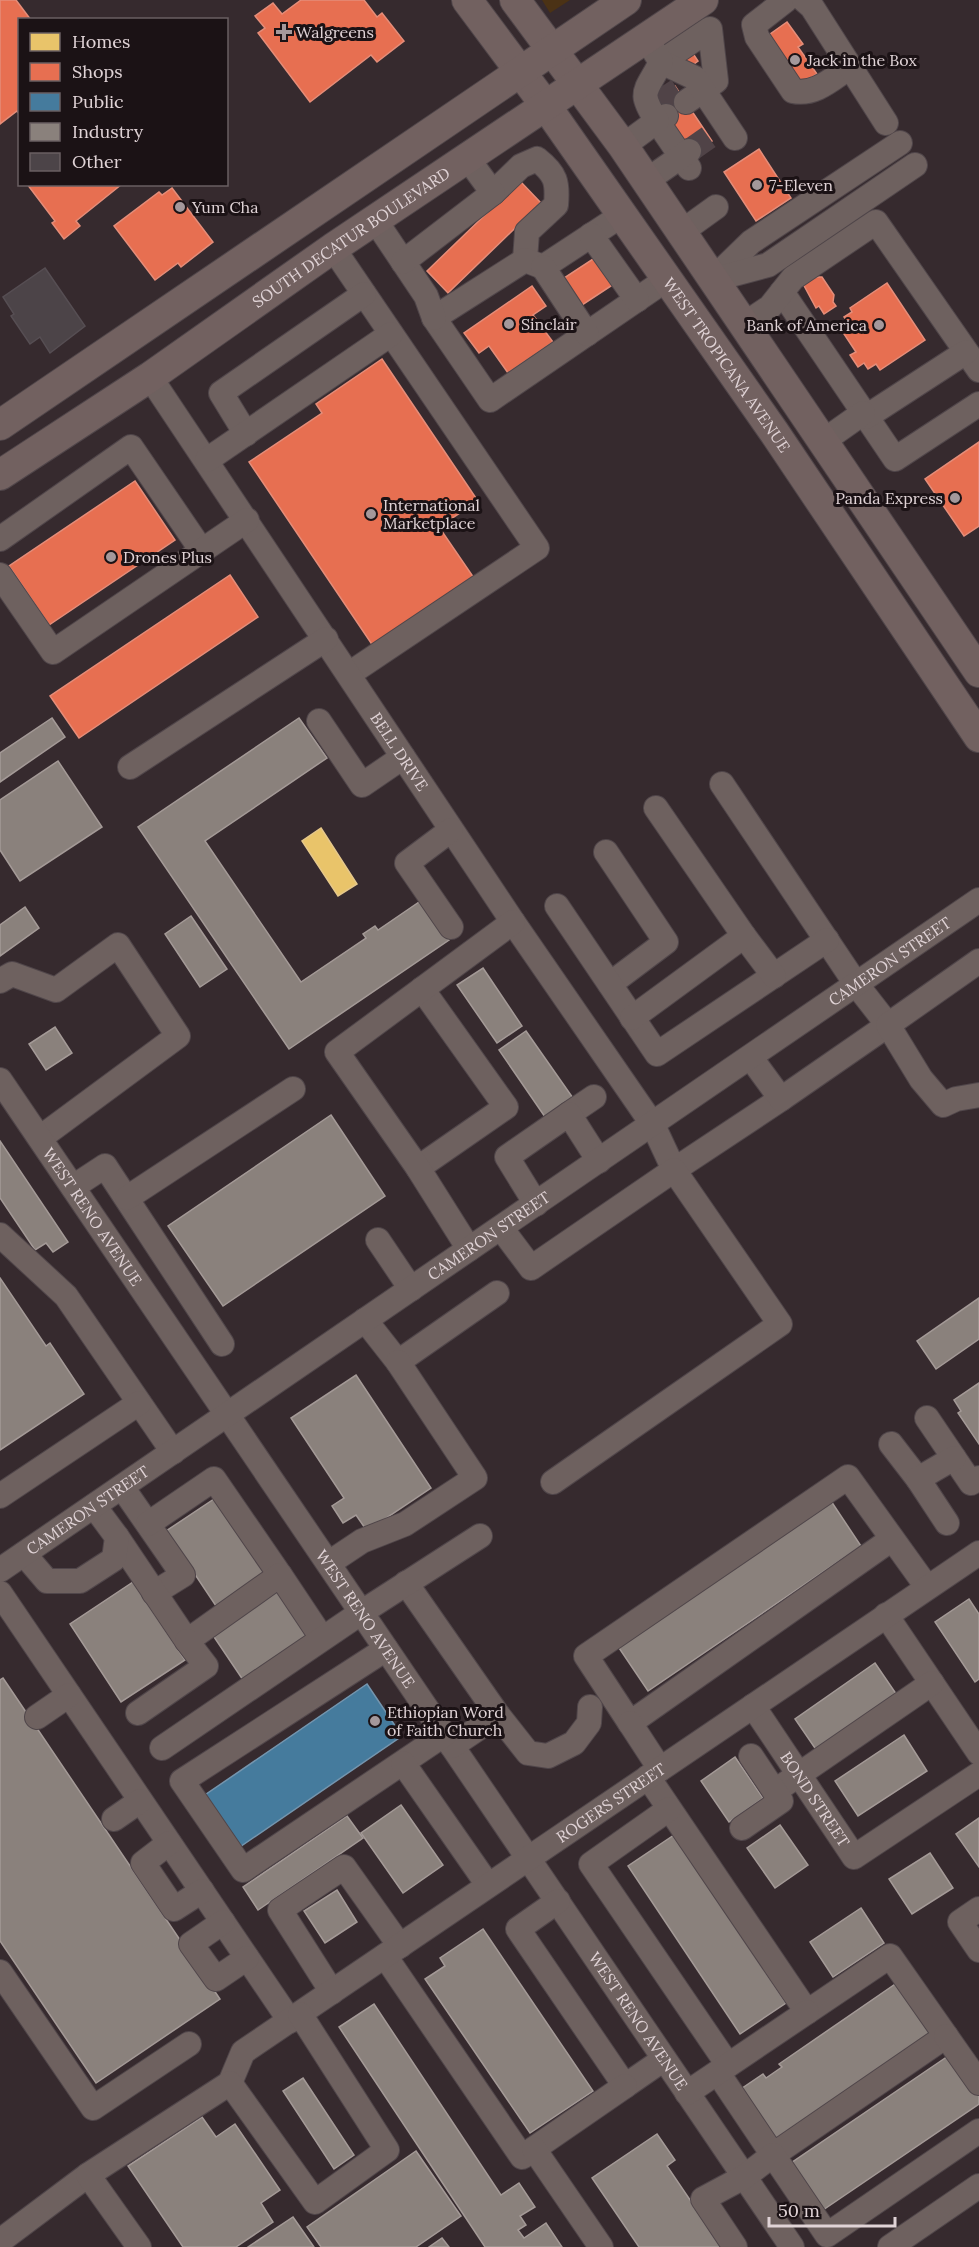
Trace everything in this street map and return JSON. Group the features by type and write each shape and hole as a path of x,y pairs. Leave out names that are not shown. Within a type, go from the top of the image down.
{"main road":[{"name":"WEST TROPICANA AVENUE","path":"467,0 521,70 667,279 979,737"},
{"path":"515,0 623,146 979,672"},
{"path":"0,425 626,0"},
{"name":"SOUTH DECATUR BOULEVARD","path":"0,475 150,377 333,248 579,84 653,51 703,0"},
{"path":"150,377 153,346 166,332 227,286 243,260"},
{"path":"687,308 727,336 795,434 802,440 822,442"},
{"path":"0,459 6,447 115,368 127,351 128,339"}],"street":[{"path":"786,0 754,25 757,37 793,91 803,93 816,90 850,67"},
{"path":"712,280 751,242 893,133 808,3"},
{"path":"623,146 674,101 716,81 710,29 653,51"},
{"path":"653,51 644,103 674,101"},
{"path":"653,51 674,101 700,139"},
{"path":"674,101 700,139"},
{"path":"646,181 700,139"},
{"path":"468,159 493,193"},
{"path":"403,262 493,193 521,166 537,159 548,168 558,184 556,205 527,232 534,263 587,334"},
{"path":"712,280 768,265 915,165"},
{"path":"680,233 716,207"},
{"path":"434,318 534,263 591,235 622,215"},
{"path":"375,220 426,296 434,318 490,400 667,279"},
{"path":"743,325 770,307 793,278 819,258 876,222 973,361 865,415 822,442"},
{"path":"591,235 637,300"},
{"path":"333,248 537,548 349,674"},
{"path":"782,292 895,459 979,404"},
{"path":"246,434 221,393 364,294"},
{"path":"207,460 391,334"},
{"name":"BELL DRIVE","path":"150,377 451,830 653,1125 674,1170 780,1324 553,1482"},
{"path":"0,539 131,447 202,551"},
{"path":"0,576 53,652 247,520"},
{"path":"130,767 326,639"},
{"path":"319,721 362,785 403,757"},
{"path":"722,784 856,984 888,1025 921,1079 943,1105 956,1099 979,1095"},
{"path":"656,808 774,976"},
{"path":"451,830 406,863 451,927"},
{"path":"606,852 666,942 609,984"},
{"name":"CAMERON STREET","path":"0,1570 751,1059 979,900"},
{"path":"557,906 657,1054 826,940"},
{"path":"469,1249 418,1168 337,1052 513,922"},
{"path":"632,1017 744,936"},
{"path":"0,981 12,974 56,990 118,945 178,1036 40,1138"},
{"path":"501,1228 531,1268 781,1099 979,961"},
{"path":"418,1168 506,1107 422,989"},
{"path":"751,1059 781,1099"},
{"name":"WEST RENO AVENUE","path":"0,1080 792,2247"},
{"path":"126,1198 293,1089"},
{"path":"536,1204 507,1157 594,1097"},
{"path":"568,1114 599,1161"},
{"path":"73,1187 105,1166 222,1344"},
{"path":"0,1235 66,1296 173,1452"},
{"path":"378,1240 411,1289"},
{"path":"398,1362 497,1293"},
{"path":"177,1339 207,1320"},
{"path":"329,1563 362,1541 405,1524 475,1478 398,1362 365,1320"},
{"path":"0,1496 139,1403"},
{"path":"927,1418 971,1483 979,1478"},
{"path":"891,1444 947,1523"},
{"path":"918,1479 954,1458"},
{"path":"807,2012 669,1809 630,1724 586,1656 848,1477 927,1587"},
{"path":"148,1524 214,1479 322,1638"},
{"path":"122,1487 183,1575 154,1593"},
{"path":"94,1506 206,1666 138,1713"},
{"path":"162,1748 322,1638 480,1536"},
{"path":"24,1554 46,1581 80,1581 114,1559 117,1537"},
{"path":"630,1724 892,1539"},
{"name":"ROGERS STREET","path":"230,2083 243,2052 979,1553"},
{"path":"187,1641 280,1575"},
{"path":"406,1583 498,1716 528,1753 548,1756 574,1743 589,1723 590,1707"},
{"path":"0,1593 247,1958 295,2017 387,2150 315,2202 230,2083 88,2175 0,2241"},
{"path":"886,1615 979,1753"},
{"path":"387,1648 182,1782 243,1870 403,1763 498,1716"},
{"path":"775,1791 932,1683"},
{"path":"37,1717 69,1695"},
{"name":"BOND STREET","path":"753,1706 854,1857 979,1774"},
{"path":"742,1828 781,1801 751,1756"},
{"path":"403,1763 488,1886"},
{"path":"114,1819 140,1800"},
{"path":"669,1809 591,1864 723,2069 773,2155 827,2235 979,2131"},
{"path":"169,1843 142,1863 174,1909 202,1891"},
{"path":"332,1992 279,1910 344,1867 392,1951 522,2157 664,2059"},
{"path":"558,1901 518,1929 625,2086"},
{"path":"979,1909 960,1922 979,1950"},
{"path":"223,1922 191,1944 216,1979 247,1958"},
{"path":"687,2093 890,1956 979,2083"},
{"path":"0,1972 93,2108 189,2044"},
{"path":"735,2247 704,2199 744,2177 946,2036"},
{"path":"534,2149 601,2247"},
{"path":"88,2175 139,2247"},
{"path":"890,2247 979,2186"}],"shaded area":[{"path":"542,0 570,0 550,13"}],"building: Homes":[{"path":"321,828 357,884 338,896 302,841"}],"building: Shops":[{"path":"0,0 16,0 30,18 18,18 18,112 0,124"},
{"name":"Walgreens","path":"301,0 364,0 377,17 382,13 404,41 377,62 371,55 310,102 258,33 265,28 255,16 273,3 282,14"},
{"name":"Jack in the Box","path":"787,22 803,44 798,47 817,74 800,85 766,37"},
{"path":"692,52 698,61 690,67 684,57"},
{"path":"675,86 712,141 692,155 655,99"},
{"name":"7-Eleven","path":"759,149 791,198 756,221 724,172"},
{"path":"520,181 541,203 448,293 427,271"},
{"path":"29,186 120,186 76,221 80,226 64,239 52,223 55,221"},
{"path":"172,188 213,242 181,267 178,263 155,280 114,226 159,192 162,195"},
{"path":"596,257 614,284 576,309 558,282"},
{"path":"822,277 834,295 833,302 836,306 824,314 819,306 816,308 801,280"},
{"name":"Bank of America","path":"887,283 925,340 880,370 876,364 868,369 864,363 858,367 850,355 856,352 840,328 848,322 844,317 852,312 850,308"},
{"name":"Sinclair","path":"532,286 546,306 533,315 553,342 508,373 489,346 479,353 464,333"},
{"name":"International Marketplace","path":"382,359 478,501 439,527 474,578 373,646 249,462 322,413 316,404"},
{"path":"979,442 979,526 964,536 925,479"},
{"path":"135,481 175,540 49,625 9,566"},
{"path":"230,575 258,617 79,738 50,696"}],"building: Public":[{"path":"367,1684 402,1736 234,1851 199,1799"}],"building: Industry":[{"path":"52,718 65,737 0,782 0,753"},
{"path":"299,718 327,758 205,841 301,982 366,938 363,934 375,926 378,930 422,900 449,940 289,1049 138,827"},
{"path":"58,761 102,827 20,881 0,850 0,800"},
{"path":"25,907 39,928 0,956 0,925"},
{"path":"191,916 227,969 200,987 165,934"},
{"path":"483,968 522,1026 497,1043 457,985"},
{"path":"55,1027 72,1053 46,1070 29,1044"},
{"path":"526,1031 573,1098 545,1117 499,1050"},
{"path":"331,1115 385,1196 223,1306 168,1226"},
{"path":"0,1141 68,1242 53,1252 46,1243 35,1250 0,1198"},
{"path":"0,1278 46,1346 50,1343 84,1394 0,1450"},
{"path":"979,1298 979,1339 936,1369 917,1341"},
{"path":"356,1375 431,1488 367,1531 356,1515 343,1523 332,1506 344,1498 291,1418"},
{"path":"979,1383 979,1444 958,1413 961,1411 954,1400"},
{"path":"217,1497 269,1575 218,1609 166,1531"},
{"path":"831,1501 861,1546 648,1691 617,1645"},
{"path":"133,1582 185,1660 121,1702 70,1624"},
{"path":"277,1591 310,1640 245,1683 212,1634"},
{"path":"969,1599 979,1614 979,1679 975,1682 935,1622"},
{"path":"875,1663 899,1698 819,1754 795,1719"},
{"path":"3,1678 220,1999 96,2083 0,1941 0,1680"},
{"path":"904,1735 927,1771 858,1816 835,1781"},
{"path":"735,1757 763,1798 729,1822 701,1781"},
{"path":"401,1805 443,1865 403,1893 361,1833"},
{"path":"347,1816 363,1838 258,1910 243,1887"},
{"path":"979,1818 979,1867 956,1834"},
{"path":"780,1825 808,1865 775,1888 747,1848"},
{"path":"674,1835 786,2003 740,2034 628,1866"},
{"path":"930,1853 953,1888 912,1914 889,1879"},
{"path":"337,1890 357,1922 325,1943 304,1911"},
{"path":"861,1908 884,1943 833,1977 810,1942"},
{"path":"483,1929 593,2091 530,2133 425,1979 445,1966 440,1958"},
{"path":"904,1978 938,2028 772,2141 738,2091 763,2074 766,2078 782,2067 779,2064"},
{"path":"374,2004 501,2195 519,2183 535,2207 520,2216 526,2225 518,2230 524,2238 546,2223 562,2247 485,2247 339,2027"},
{"path":"954,2052 979,2089 979,2104 820,2212 788,2165"},
{"path":"303,2078 354,2155 334,2169 283,2091"},
{"path":"202,2117 216,2137 235,2124 280,2190 261,2203 273,2222 236,2247 183,2247 128,2166"},
{"path":"657,2134 675,2160 667,2166 722,2247 639,2247 592,2178"},
{"path":"416,2151 461,2216 416,2247 321,2247 307,2227"},
{"path":"293,2217 314,2247 248,2247"},
{"path":"442,2238 449,2247 429,2247"}],"building: Other":[{"path":"45,268 85,326 50,353 40,337 30,344 11,316 14,314 3,297"}],"tunnel":[{"path":"658,103 678,90"},
{"path":"689,151 709,137"}],"place":[{"name":"Walgreens","path":"284,32"},
{"name":"Jack in the Box","path":"795,60"},
{"name":"7-Eleven","path":"757,185"},
{"name":"Yum Cha","path":"180,207"},
{"name":"Sinclair","path":"509,324"},
{"name":"Bank of America","path":"879,325"},
{"name":"Panda Express","path":"955,498"},
{"name":"International Marketplace","path":"371,514"},
{"name":"Drones Plus","path":"111,557"},
{"name":"Ethiopian Word of Faith Church","path":"375,1721"}]}
